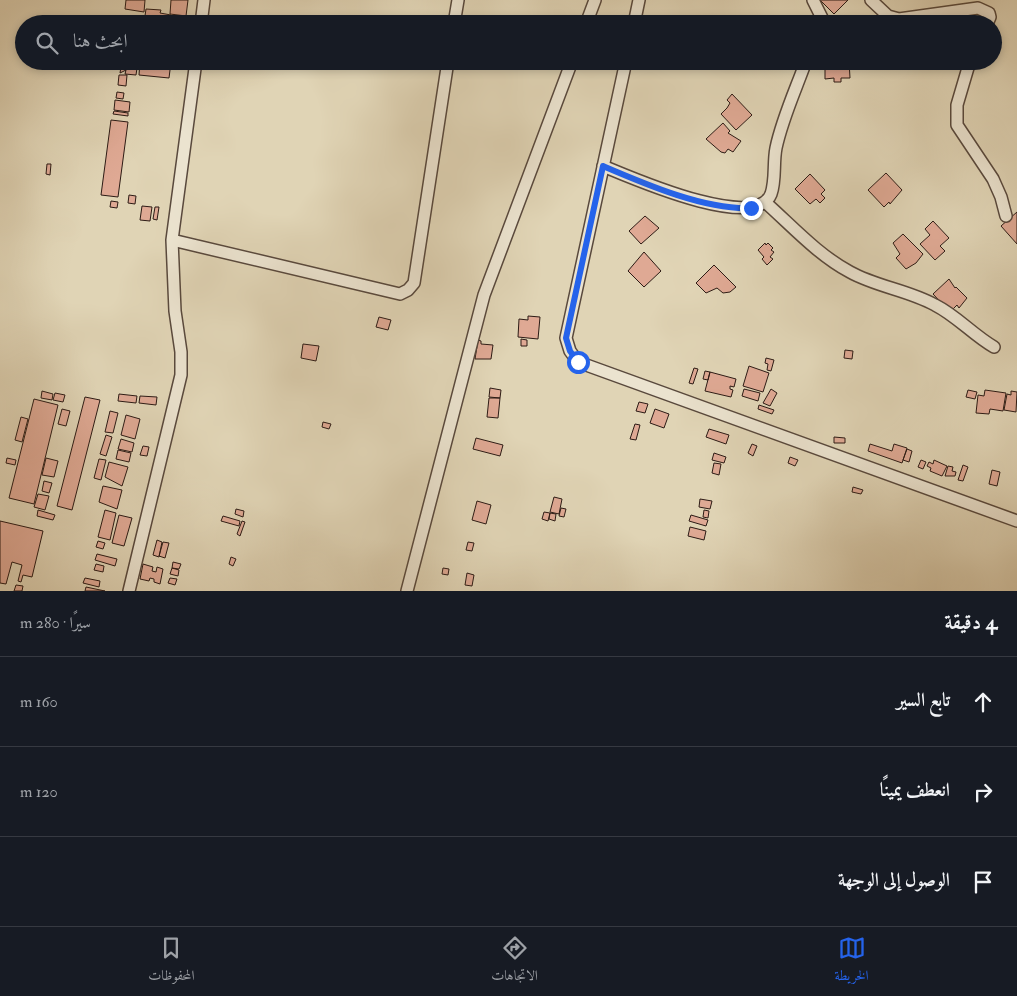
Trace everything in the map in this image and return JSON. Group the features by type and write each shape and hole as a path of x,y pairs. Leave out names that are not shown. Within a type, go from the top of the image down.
{"street":[{"path":"202,15 204,0"},
{"path":"456,15 458,0"},
{"path":"589,15 595,0"},
{"path":"636,15 639,0"},
{"path":"813,0 820,15"},
{"path":"871,0 887,15"},
{"path":"928,15 978,8 990,15"},
{"path":"128,591 181,375 181,352 175,311 172,240 195,70"},
{"path":"172,240 400,294 408,290 414,283 447,70"},
{"path":"407,591 484,295 569,70"},
{"path":"624,70 566,338 570,351 578,362 1017,522"},
{"path":"603,166 672,193 722,205 751,208 765,202 771,195 776,147 803,70"},
{"path":"967,70 957,106 957,126 993,179 1002,198 1006,216"},
{"path":"765,202 810,243 837,264 873,282 917,296 934,304 994,347"}],"building":[{"path":"126,0 145,0 144,12 125,9"},
{"path":"171,0 188,0 186,15 170,14"},
{"path":"820,0 848,0 834,14"},
{"path":"146,9 161,10 160,13 171,15 145,15"},
{"path":"126,70 137,70 136,75 125,74"},
{"path":"139,70 170,70 169,78 139,75"},
{"path":"825,70 850,70 850,78 841,78 841,82 834,82 834,78 825,79"},
{"path":"119,75 127,75 126,86 118,85"},
{"path":"117,92 124,93 123,99 116,98"},
{"path":"732,94 752,115 736,130 721,114 730,103 727,100"},
{"path":"115,100 130,102 129,112 114,110"},
{"path":"114,111 128,113 128,116 113,114"},
{"path":"111,120 128,122 118,197 101,195"},
{"path":"723,123 730,131 728,133 741,141 733,152 728,149 725,153 721,152 706,139"},
{"path":"47,164 51,164 50,175 46,174"},
{"path":"886,173 902,190 890,204 889,202 884,207 868,190"},
{"path":"810,174 825,190 821,194 825,198 820,203 816,199 810,204 795,189"},
{"path":"129,195 136,196 135,204 128,203"},
{"path":"111,201 118,202 117,208 110,207"},
{"path":"142,206 152,207 150,221 140,220"},
{"path":"155,207 159,207 157,220 153,219"},
{"path":"1017,212 1017,244 1001,226"},
{"path":"645,216 659,228 641,244 629,231"},
{"path":"933,221 949,238 940,246 945,251 935,260 920,244 930,235 925,229"},
{"path":"903,234 923,254 916,263 906,269 896,258 900,254 893,243"},
{"path":"765,243 766,245 768,243 773,248 771,250 774,252 770,257 773,259 767,265 762,259 764,257 758,250"},
{"path":"644,252 661,271 644,287 628,271"},
{"path":"714,265 736,287 730,292 723,293 717,288 706,293 696,283"},
{"path":"949,279 955,288 967,298 959,308 957,305 950,312 933,294"},
{"path":"528,316 540,317 538,339 518,337 519,319 528,320"},
{"path":"379,317 391,320 388,330 376,327"},
{"path":"521,339 527,340 527,346 521,346"},
{"path":"478,340 481,341 481,344 493,345 491,359 475,359"},
{"path":"303,344 319,346 316,361 301,358"},
{"path":"845,350 853,351 852,359 844,358"},
{"path":"766,358 774,360 771,371 767,370"},
{"path":"749,366 769,373 763,392 743,386"},
{"path":"694,368 698,369 693,384 689,383"},
{"path":"705,371 710,372 708,380 703,379"},
{"path":"710,372 736,379 734,387 730,386 730,389 733,390 731,397 705,391"},
{"path":"490,388 501,390 500,398 489,397"},
{"path":"744,389 760,393 758,401 742,396"},
{"path":"771,389 777,393 770,406 763,403"},
{"path":"968,390 977,392 975,399 966,397"},
{"path":"985,390 1006,393 1003,411 990,409 989,414 976,413 978,395 984,396"},
{"path":"42,391 53,394 52,400 41,398"},
{"path":"1011,391 1017,392 1016,412 1004,410 1007,394 1011,395"},
{"path":"55,393 65,395 63,402 53,400"},
{"path":"119,394 137,396 136,403 118,401"},
{"path":"140,396 157,397 156,405 139,403"},
{"path":"85,397 100,400 72,510 57,506"},
{"path":"489,398 500,398 498,418 487,417"},
{"path":"34,399 58,405 34,504 9,498"},
{"path":"639,402 648,404 645,413 636,411"},
{"path":"759,405 774,410 772,414 758,409"},
{"path":"62,409 70,411 66,426 58,424"},
{"path":"655,409 669,414 664,428 650,423"},
{"path":"110,411 118,413 113,433 105,432"},
{"path":"126,415 140,419 135,439 121,435"},
{"path":"21,417 28,419 22,442 15,440"},
{"path":"323,422 331,424 329,429 322,427"},
{"path":"635,424 640,425 636,440 630,439"},
{"path":"709,429 729,435 726,444 706,437"},
{"path":"106,435 112,437 106,456 100,454"},
{"path":"834,437 845,438 845,443 834,443"},
{"path":"476,438 503,445 500,456 473,449"},
{"path":"121,439 134,443 132,452 118,449"},
{"path":"752,444 757,446 753,456 748,453"},
{"path":"870,444 892,451 894,444 907,448 902,463 868,451"},
{"path":"143,446 149,447 147,456 140,455"},
{"path":"907,449 912,451 909,462 903,460"},
{"path":"118,450 131,453 129,462 116,459"},
{"path":"714,453 726,457 724,463 712,460"},
{"path":"790,457 798,460 795,466 788,463"},
{"path":"7,458 16,460 15,465 6,463"},
{"path":"46,458 58,461 54,477 42,475"},
{"path":"99,459 106,460 101,480 94,478"},
{"path":"921,460 926,462 923,469 918,467"},
{"path":"934,460 947,466 942,476 930,471 931,468 927,466 929,462 933,464"},
{"path":"109,462 128,467 122,486 105,477"},
{"path":"714,463 721,464 719,475 712,473"},
{"path":"963,465 968,467 963,481 958,480"},
{"path":"948,466 953,467 952,471 956,472 955,476 945,476"},
{"path":"992,470 1000,472 997,486 989,484"},
{"path":"44,481 52,483 49,493 42,491"},
{"path":"103,486 122,490 117,509 99,502"},
{"path":"853,487 863,490 861,494 852,492"},
{"path":"38,494 49,496 45,510 34,507"},
{"path":"554,497 562,499 559,514 550,512"},
{"path":"700,499 712,501 710,509 699,507"},
{"path":"477,501 491,505 486,524 472,520"},
{"path":"561,508 566,509 564,517 559,516"},
{"path":"236,509 244,511 243,517 235,514"},
{"path":"38,510 55,515 53,520 37,516"},
{"path":"105,510 116,513 110,540 98,537"},
{"path":"704,510 709,511 708,518 703,517"},
{"path":"544,512 550,513 548,521 542,519"},
{"path":"550,513 556,514 555,521 549,519"},
{"path":"119,515 132,518 124,546 112,543"},
{"path":"691,515 708,520 706,526 689,521"},
{"path":"223,516 240,521 239,526 221,521"},
{"path":"0,521 43,531 32,577 23,575 21,582 18,581 22,565 12,562 6,584 0,583"},
{"path":"242,521 245,522 240,536 237,534"},
{"path":"690,527 706,531 704,540 688,536"},
{"path":"157,540 162,542 159,557 153,555"},
{"path":"98,541 105,543 103,549 96,547"},
{"path":"163,542 169,543 165,558 159,556"},
{"path":"468,542 474,543 472,551 466,550"},
{"path":"97,554 117,559 115,566 95,560"},
{"path":"231,557 236,559 233,566 229,564"},
{"path":"173,562 181,564 179,569 172,568"},
{"path":"96,564 104,566 103,572 94,570"},
{"path":"143,564 153,567 152,571 156,572 157,567 163,569 160,584 150,578 149,581 140,579"},
{"path":"172,568 179,570 178,576 170,574"},
{"path":"443,568 449,569 448,575 442,574"},
{"path":"467,573 474,575 472,586 465,585"},
{"path":"85,578 100,581 99,587 83,583"},
{"path":"170,578 177,579 175,585 168,583"},
{"path":"16,585 23,586 22,591 14,591"},
{"path":"86,587 105,591 85,591"}],"route":[{"path":"578,362 573,357 566,338 603,166 672,193 738,208 751,208"}]}
